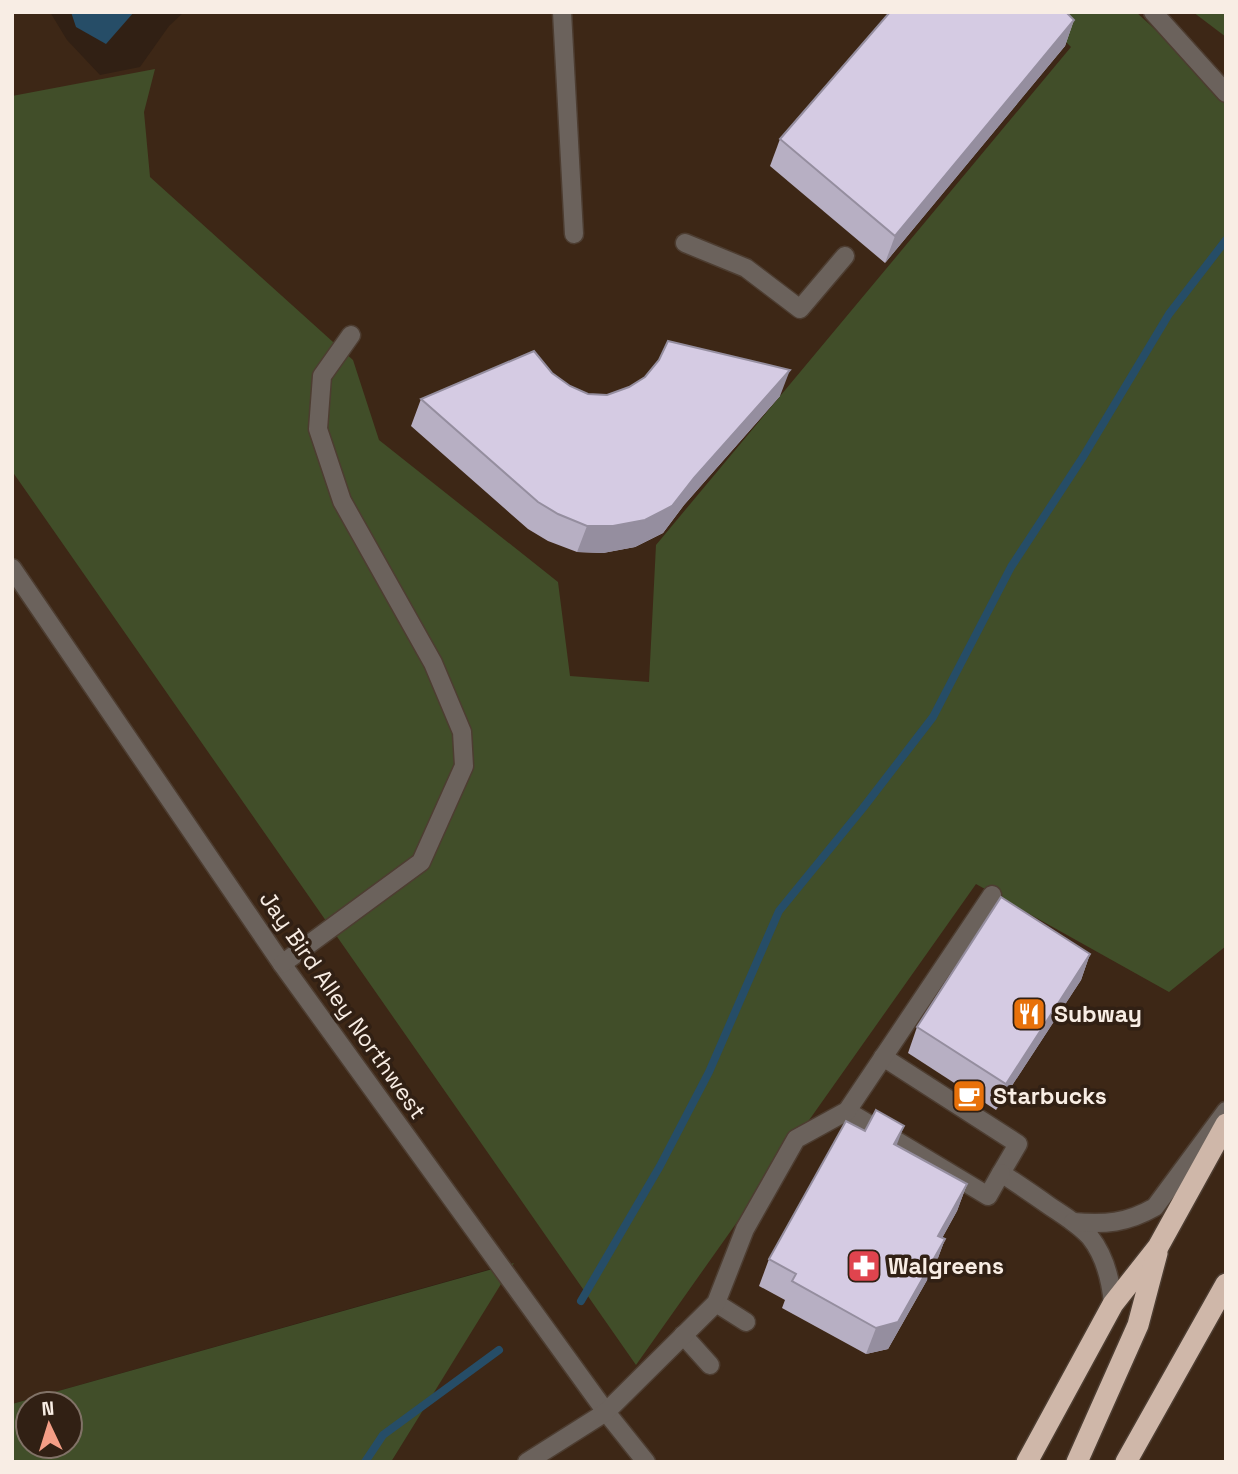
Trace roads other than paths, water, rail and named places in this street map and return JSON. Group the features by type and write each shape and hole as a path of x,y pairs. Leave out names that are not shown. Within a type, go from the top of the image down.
{"highway":[{"path":"1027,1462 1113,1304 1158,1247 1226,1124"},
{"path":"1077,1462 1138,1325 1158,1247"},
{"path":"1126,1462 1226,1284"}],"street":[{"path":"562,12 575,234"},
{"path":"1153,12 1226,93"},
{"path":"685,243 746,268 800,309 845,256"},
{"path":"282,964 421,862 464,766 462,732 433,663 342,501 318,429 322,376 351,335"},
{"name":"Jay Bird Alley Northwest","path":"12,568 282,964 606,1412 646,1462"},
{"path":"527,1462 606,1412 716,1303 745,1229 796,1139 846,1111 992,895"},
{"path":"846,1111 988,1196 1018,1144 883,1057"},
{"path":"1073,1222 1118,1222 1140,1216 1155,1207 1226,1111"},
{"path":"1001,1173 1073,1222 1090,1237 1101,1254 1113,1304"},
{"path":"716,1303 746,1322"},
{"path":"683,1335 710,1364"}],"water":[{"path":"71,12 134,12 106,44 76,27"}],"waterway":[{"path":"581,1301 660,1166 709,1072 779,911 933,717 1011,567 1083,457 1169,314 1226,240"},
{"path":"365,1462 383,1435 499,1350"}],"place":[{"name":"Subway","path":"1029,1014"},
{"name":"Starbucks","path":"969,1096"},
{"name":"Walgreens","path":"864,1266"}]}
